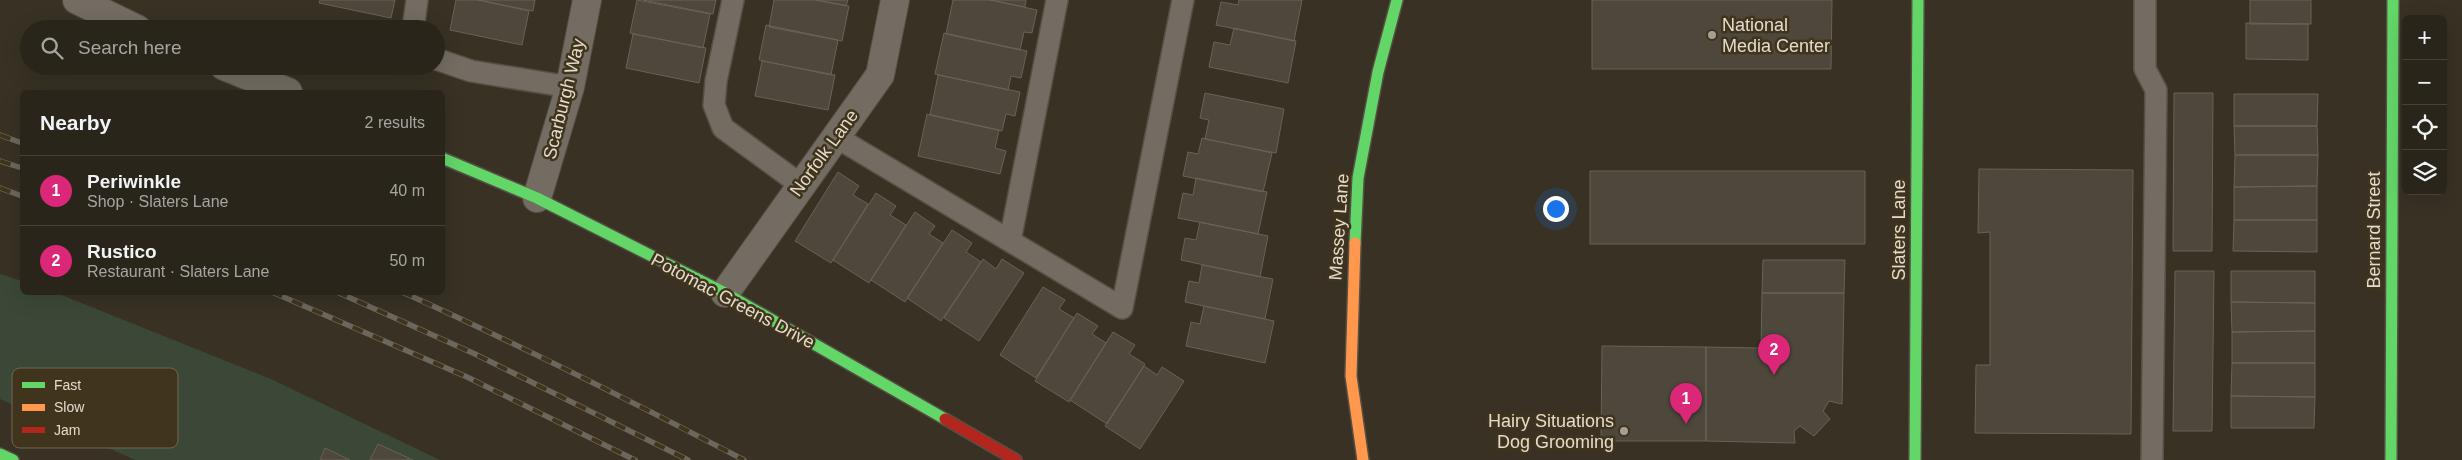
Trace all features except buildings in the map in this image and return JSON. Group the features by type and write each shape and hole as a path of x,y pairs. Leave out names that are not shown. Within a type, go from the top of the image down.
{"street":[{"path":"77,0 118,20"},
{"name":"Scarburgh Way","path":"537,198 570,88 587,0"},
{"name":"Norfolk Lane","path":"725,293 880,75 895,0"},
{"name":"Massey Lane","path":"1363,460 1351,376 1358,178 1378,72 1397,0"},
{"name":"Slaters Lane","path":"1916,460 1918,0"},
{"name":"Bernard Street","path":"2391,460 2393,0"},
{"path":"246,75 283,90"},
{"name":"Potomac Greens Drive","path":"445,159 537,198 725,293 1016,460"},
{"path":"0,454 14,460"}],"lane":[{"path":"414,20 417,0"},
{"path":"733,0 716,81 714,105 723,128 801,185"},
{"path":"1010,241 1057,0"},
{"path":"836,137 1122,308 1183,0"},
{"path":"2145,0 2145,70 2156,90 2152,460"},
{"path":"445,62 471,71 570,88"}],"green space":[{"path":"0,274 20,280 20,295 61,295 271,379 440,460 135,460 108,448 178,448 178,368 12,368 12,404 0,399"}],"railway":[{"path":"0,135 20,142"},
{"path":"0,161 20,167"},
{"path":"0,188 20,195"},
{"path":"279,295 467,377 635,460"},
{"path":"344,295 475,354 688,460"},
{"path":"408,295 574,373 744,460"}],"traffic: fast":[{"path":"1355,243 1358,178 1378,72 1397,0"},
{"path":"1915,460 1918,0"},
{"path":"2391,460 2393,0"},
{"path":"445,159 537,198 725,293 945,419"},
{"path":"0,454 13,460"}],"traffic: slow":[{"path":"1355,243 1351,376 1363,460"}],"traffic: jam":[{"path":"945,419 1016,460"}],"place":[{"name":"National Media Center","path":"1712,35"},
{"name":"Rustico","path":"1774,375"},
{"name":"Periwinkle","path":"1686,424"},
{"name":"Hairy Situations Dog Grooming","path":"1624,431"}]}
